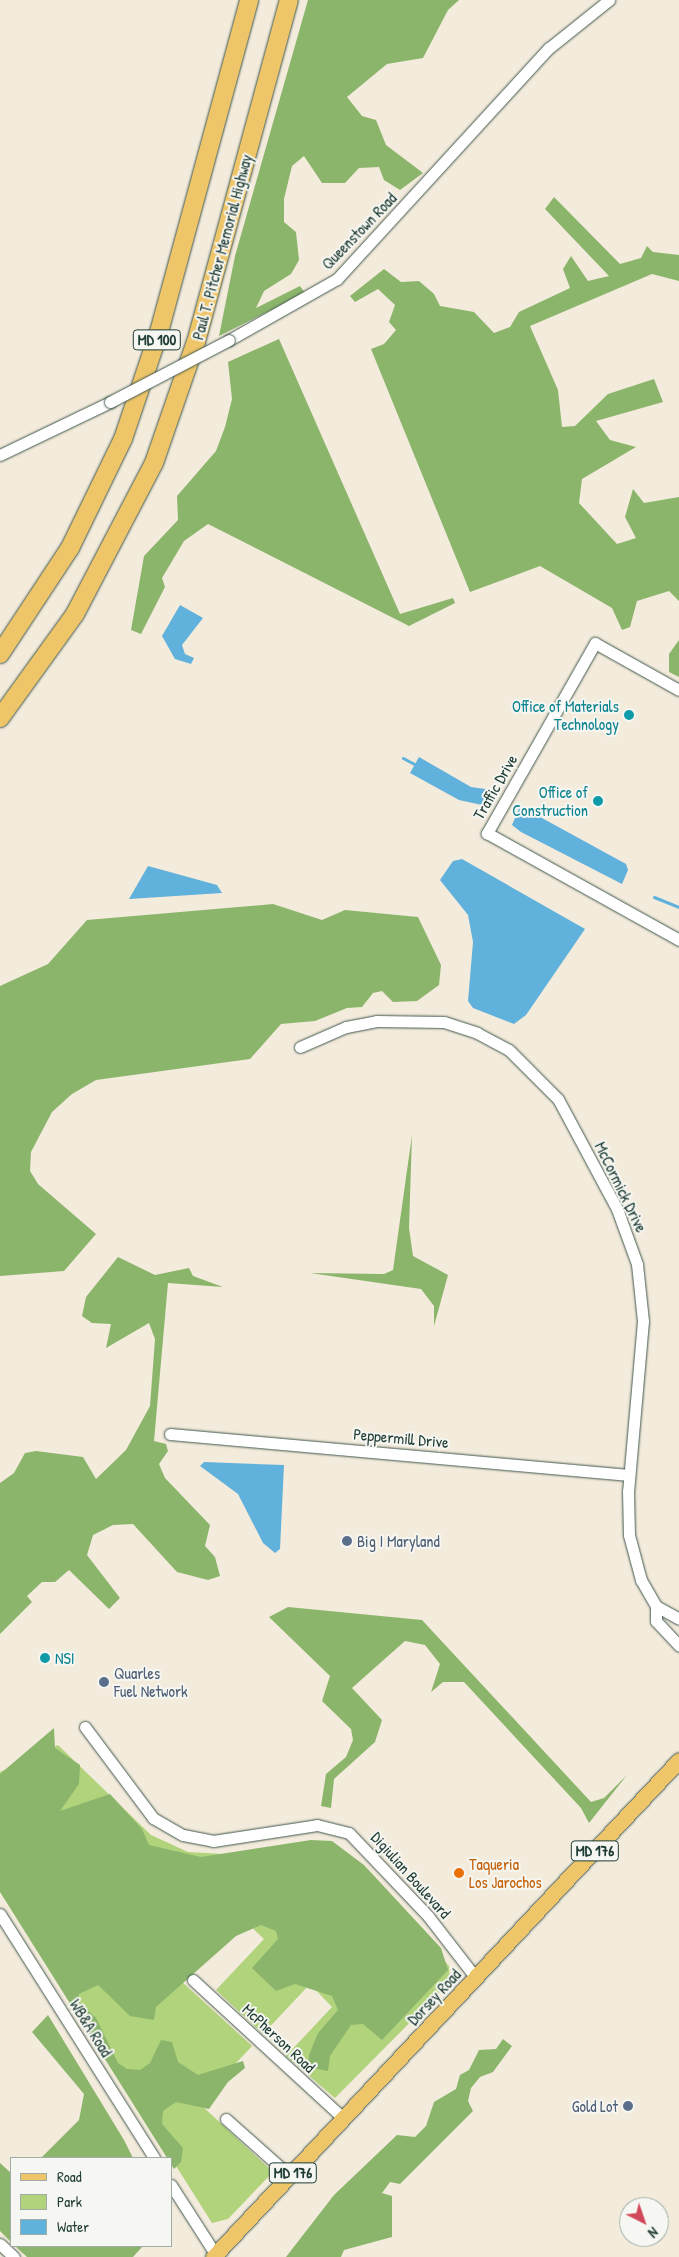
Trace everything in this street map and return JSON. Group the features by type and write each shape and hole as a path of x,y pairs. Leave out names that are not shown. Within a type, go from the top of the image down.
{"highway":[{"name":"MD 100","path":"0,654 70,548 123,439 159,332 249,0"},
{"name":"Paul T. Pitcher Memorial Highway","path":"0,718 75,614 154,463 196,342 288,3"}],"main road":[{"name":"Dorsey Road","path":"214,2256 679,1760"}],"street":[{"name":"Queenstown Road","path":"0,455 110,402 229,340 337,279 549,48 609,0"},
{"name":"Traffic Drive","path":"679,690 595,643 486,833 679,940"},
{"name":"McCormick Drive","path":"300,1047 376,1020 444,1022 504,1047 551,1090 618,1209 640,1283 643,1337 629,1475 631,1547 641,1580 656,1606 679,1620"},
{"name":"Peppermill Drive","path":"170,1434 629,1475"},
{"name":"McCormick Drive","path":"656,1606 656,1621 679,1646"},
{"name":"Digiulian Boulevard","path":"85,1727 153,1818 183,1835 213,1841 315,1825 349,1833 422,1909 476,1978"},
{"name":"WB&A Road","path":"0,1914 153,2157"},
{"name":"McPherson Road","path":"193,1980 344,2119"},
{"path":"226,2119 290,2176"},
{"path":"172,2187 214,2256"},
{"path":"0,2244 14,2257"}],"green space":[{"path":"308,0 459,0 448,10 423,58 387,64 347,97 362,116 376,120 386,145 423,173 400,190 384,180 379,167 359,168 345,183 322,183 304,156 292,166 284,199 284,222 296,232 299,260 291,274 264,291 256,308 300,286 305,293 219,336 235,256"},
{"path":"554,197 620,264 641,258 647,246 653,252 679,255 679,281 652,274 530,326 558,390 562,427 575,426 608,394 654,379 663,402 596,421 610,440 636,447 582,479 579,503 617,544 636,538 625,517 633,489 644,503 679,497 679,601 669,591 637,601 630,627 622,630 612,608 540,566 470,592 371,349 384,344 396,330 389,322 395,305 378,289 355,302 350,296 384,269 401,282 419,281 434,294 440,306 474,312 494,333 510,327 519,312 570,288 563,269 571,256 588,281 609,276 545,209"},
{"path":"279,339 400,614 453,598 455,603 409,626 208,524 184,541 162,578 165,587 141,634 131,630 144,556 178,520 177,496 216,451 225,427 232,399 228,362"},
{"path":"679,640 679,677 669,672 669,654"},
{"path":"273,904 322,920 345,910 418,917 441,965 439,985 417,1001 393,1002 382,991 373,993 362,1007 347,1008 315,1021 281,1024 250,1059 96,1080 72,1094 52,1112 31,1152 30,1171 38,1184 96,1234 64,1271 0,1276 0,986 48,964 87,920"},
{"path":"412,1135 409,1228 413,1256 448,1275 434,1326 434,1306 421,1289 310,1273 384,1274 393,1270"},
{"path":"118,1257 155,1275 189,1268 193,1276 223,1287 168,1283 154,1441 166,1444 168,1451 159,1464 165,1478 210,1525 205,1546 215,1557 220,1576 208,1580 177,1572 133,1524 113,1525 93,1535 87,1555 120,1598 109,1609 69,1570 55,1582 42,1582 27,1596 32,1602 0,1634 0,1483 14,1473 25,1453 36,1451 83,1457 96,1479 126,1450 150,1406 155,1339 149,1323 106,1348 111,1324 92,1323 82,1316 86,1297"},
{"path":"288,1607 422,1620 591,1802 604,1798 627,1775 589,1823 581,1808 464,1682 443,1682 431,1692 440,1664 425,1645 405,1641 352,1688 382,1720 375,1742 334,1779 331,1808 321,1806 326,1774 346,1757 353,1740 351,1729 322,1701 330,1676 269,1617"},
{"path":"54,1728 55,1748 80,1765 79,1784 60,1811 110,1794 142,1829 149,1845 201,1857 311,1840 332,1841 364,1865 441,1948 448,1970 382,2040 363,2024 351,2025 330,2056 328,2071 308,2067 309,2055 318,2033 338,2010 332,1996 295,1984 276,1991 252,1968 278,1939 276,1931 261,1925 236,1936 156,2007 154,2020 130,2016 98,1985 79,1994 79,2002 96,2018 118,2063 127,2069 140,2070 150,2063 161,2040 172,2042 178,2062 198,2075 243,2061 245,2068 228,2082 209,2109 176,2102 163,2111 162,2124 183,2148 181,2162 174,2169 172,2157 166,2157 0,1892 0,1774"},
{"path":"58,1745 151,1835 188,1852 354,1861 449,1966 450,1982 335,2098 286,2056 332,2007 310,1984 263,2034 216,1990 264,1939 241,1917 181,1981 252,2046 199,2103 273,2172 228,2219 212,2223 0,1887 0,1772"},
{"path":"48,2015 132,2157 42,2157 79,2120 84,2094 32,2032"},
{"path":"503,2039 512,2046 493,2072 480,2077 471,2088 468,2101 473,2111 400,2184 390,2182 382,2193 392,2196 392,2237 344,2250 341,2257 286,2257 334,2195 397,2135 415,2137 426,2126 434,2102 456,2089 460,2075 469,2070 479,2050 496,2049"},
{"path":"0,2163 10,2172 10,2241 0,2231"},
{"path":"16,2247 142,2247 133,2257 27,2257"}],"water":[{"path":"180,605 203,618 182,645 185,654 194,658 191,664 175,659 162,636"},
{"path":"419,757 471,787 485,789 492,796 487,806 459,800 410,773"},
{"path":"520,806 626,864 628,870 622,884 521,832 512,825"},
{"path":"462,859 585,929 526,1015 514,1024 473,1008 468,1001 473,942 468,915 440,880 453,861"},
{"path":"148,866 217,885 222,893 129,899"},
{"path":"204,1462 284,1465 280,1549 275,1553 263,1543 238,1494 200,1466"}],"waterway":[{"path":"403,758 418,766"},
{"path":"654,897 679,907"}],"place":[{"name":"Office of Materials Technology","path":"629,715"},
{"name":"Office of Construction","path":"598,801"},
{"name":"Big I Maryland","path":"347,1541"},
{"name":"NSI","path":"45,1658"},
{"name":"Quarles Fuel Network","path":"104,1682"},
{"name":"Taqueria Los Jarochos","path":"459,1873"},
{"name":"Gold Lot","path":"628,2106"}]}
